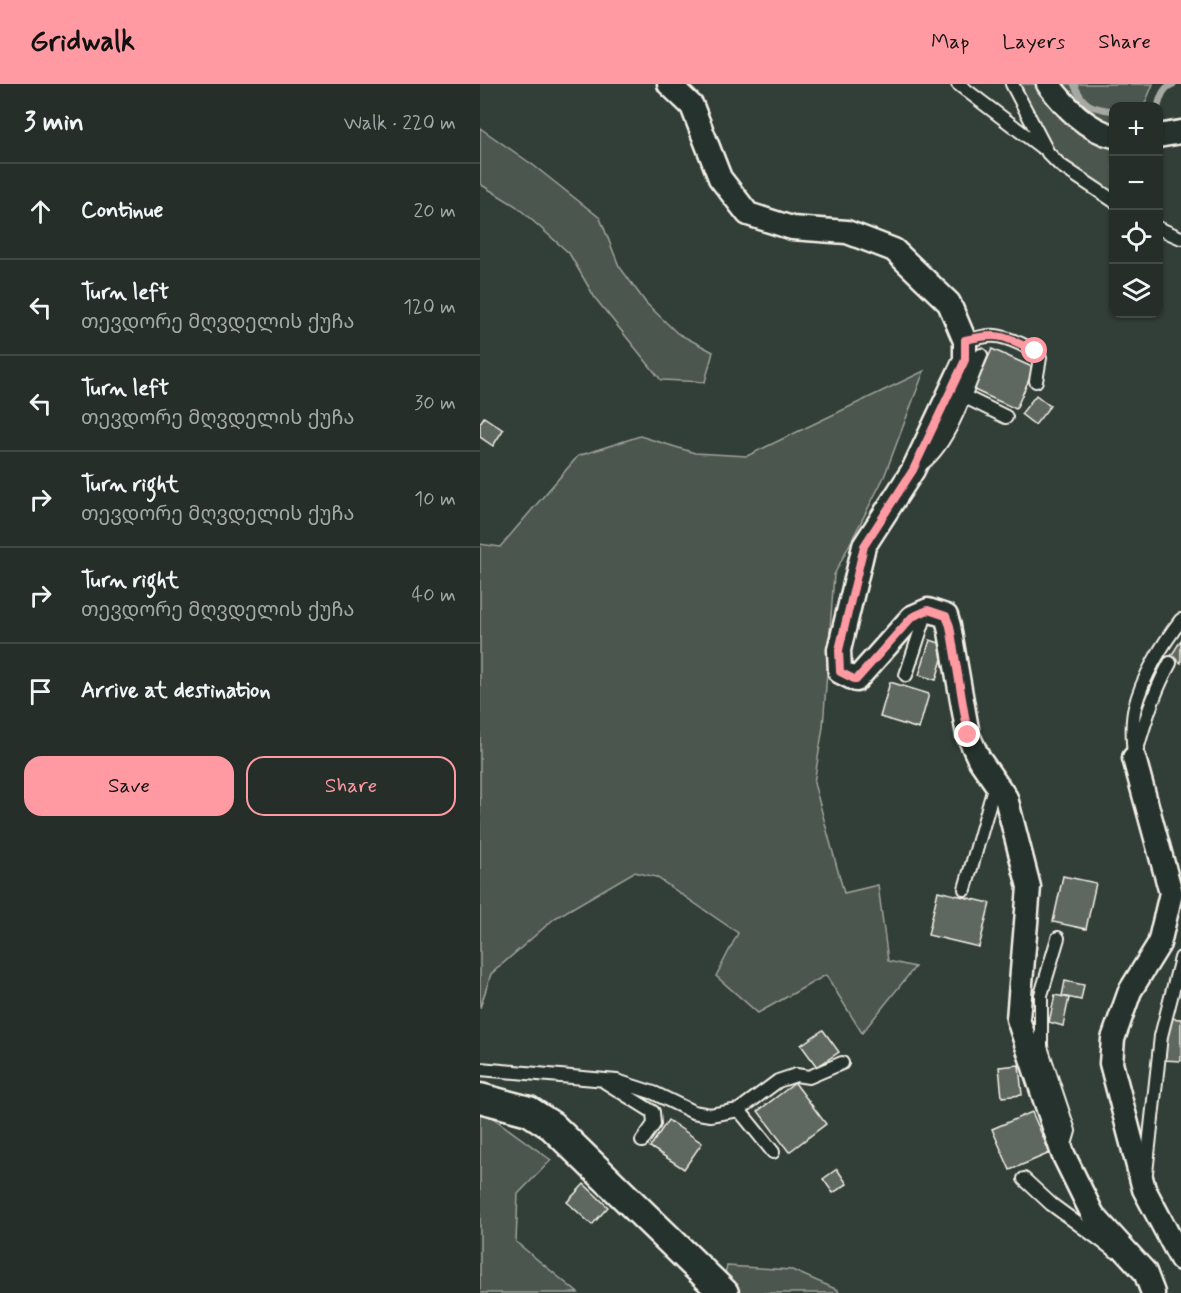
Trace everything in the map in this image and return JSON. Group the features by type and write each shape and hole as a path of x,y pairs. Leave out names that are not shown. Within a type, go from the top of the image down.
{"street":[{"path":"669,84 692,106 720,178 748,214 792,228 847,232 894,250 950,303 973,348 965,360 913,470 864,546 839,650 840,672 856,680 912,617 928,610 946,616 950,626 968,735 979,759 1006,798 1029,887 1018,1019 1063,1154 1093,1215 1145,1272 1153,1293"},
{"path":"1047,84 1085,123 1109,134"},
{"path":"1163,135 1181,132"},
{"path":"1134,758 1171,893 1159,944 1130,991 1113,1039 1111,1063 1144,1190 1181,1259"},
{"path":"480,1098 529,1111 552,1126 724,1293"}],"lane":[{"path":"958,84 1048,153 1060,165 1109,198"},
{"path":"1012,84 1048,153"},
{"path":"1163,230 1181,238"},
{"path":"913,470 930,459 944,440 963,396 973,348 981,336 1001,335 1035,351 1040,358 1036,381"},
{"path":"963,396 1006,417"},
{"path":"906,675 928,610"},
{"path":"1134,758 1135,707 1148,674 1167,637 1181,620"},
{"path":"1134,758 1148,711 1170,663"},
{"path":"965,889 995,784"},
{"path":"1058,938 1041,995 1041,1047 1069,1131 1063,1154"},
{"path":"1144,1190 1161,1036 1181,958"},
{"path":"480,1069 603,1080 636,1086 693,1112 710,1115 739,1110 778,1081 796,1075 809,1077 842,1063"},
{"path":"603,1080 653,1112 654,1124 642,1141"},
{"path":"739,1110 773,1152"},
{"path":"1024,1179 1082,1228 1145,1272"}],"shaded area":[{"path":"1016,84 1153,84 1146,102 1109,102 1109,192 1079,175 1036,138"},
{"path":"480,128 533,165 600,218 619,266 646,303 677,333 713,352 705,382 661,380 595,298 569,253 516,206 480,184"},
{"path":"924,371 884,477 834,575 823,727 814,783 844,893 878,885 888,961 915,967 862,1033 826,975 758,1013 716,976 738,933 656,877 634,872 555,918 491,974 480,1008 480,544 500,547 578,456 640,436 695,453 747,456"},
{"path":"480,1112 489,1115 551,1160 518,1194 516,1242 578,1293 480,1293"},
{"path":"727,1266 792,1270 838,1290 839,1293 720,1293"}],"building":[{"path":"992,349 1034,368 1016,409 974,390"},
{"path":"1036,395 1050,406 1035,425 1021,414"},
{"path":"484,417 503,430 493,446 480,437 480,423"},
{"path":"930,640 946,645 936,680 919,675"},
{"path":"1181,640 1181,663 1171,656"},
{"path":"890,682 929,694 919,729 880,717"},
{"path":"1063,876 1096,883 1086,929 1053,922"},
{"path":"938,891 990,903 979,947 928,935"},
{"path":"1065,981 1084,985 1081,1000 1062,996"},
{"path":"1055,995 1069,998 1063,1026 1049,1022"},
{"path":"1165,1018 1181,1019 1181,1061 1162,1060"},
{"path":"823,1030 839,1052 817,1067 801,1045"},
{"path":"1019,1065 1022,1095 1002,1097 999,1067"},
{"path":"795,1083 826,1124 789,1152 758,1111"},
{"path":"1032,1112 1050,1153 1010,1170 992,1129"},
{"path":"668,1120 702,1143 684,1169 650,1147"},
{"path":"837,1169 847,1184 833,1193 823,1179"},
{"path":"584,1184 608,1207 592,1225 567,1202"}],"waterway":[{"path":"1074,84 1081,97 1089,105 1109,110"},
{"path":"1159,102 1165,90 1173,84"}],"route":[{"path":"968,735 950,626 946,616 928,610 912,617 856,680 840,672 839,650 864,546 913,470 965,360 965,340 1001,335 1035,351"}]}
